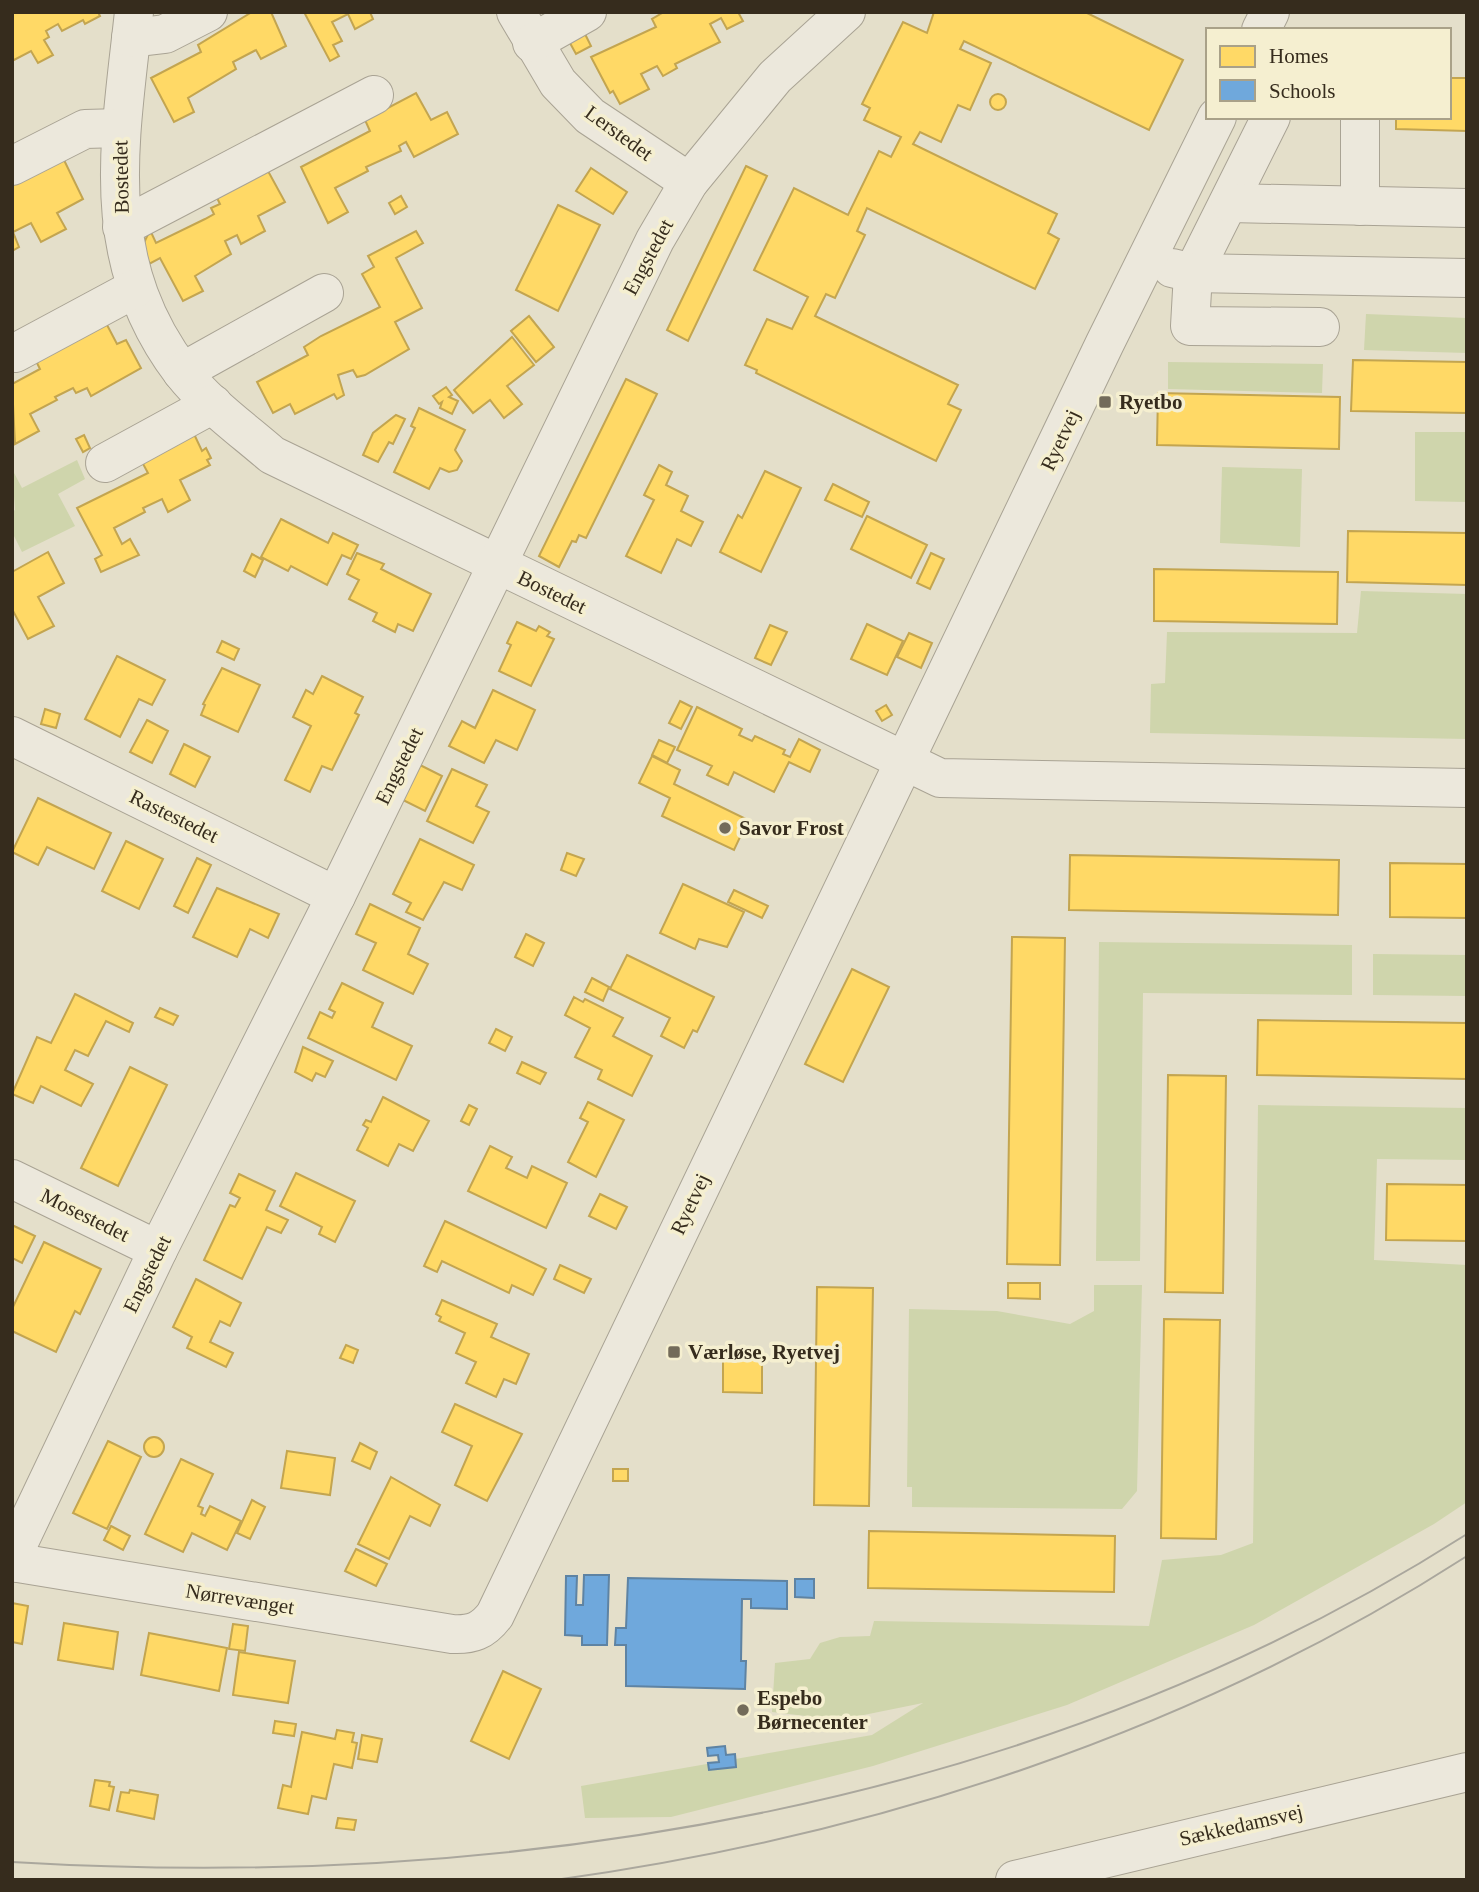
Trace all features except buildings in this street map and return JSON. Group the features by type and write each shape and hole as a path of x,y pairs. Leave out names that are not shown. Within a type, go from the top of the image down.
{"street":[{"name":"Bostedet","path":"208,12 165,34 133,25 120,128 118,177 122,227 136,288 182,372 213,404 272,455 903,762"},
{"name":"Lerstedet","path":"587,12 524,27 558,83 590,116 689,182"},
{"name":"Engstedet","path":"15,1562 19,1542 158,1250 336,896 654,240 689,182 775,77 846,12"},
{"path":"1262,28 1270,12"},
{"name":"Bostedet","path":"122,227 374,95"},
{"name":"Ryetvej","path":"467,1635 485,1628 495,1615 903,762 1216,119"},
{"path":"1270,119 1230,204 1193,273 1190,326 1320,327"},
{"path":"1360,119 1360,206"},
{"name":"Bostedet","path":"12,166 86,129 120,128"},
{"path":"1230,204 1467,208"},
{"path":"1146,263 1193,273 1467,278"},
{"path":"15,353 136,288"},
{"path":"182,372 324,293"},
{"path":"105,463 213,404"},
{"name":"Rastestedet","path":"12,736 336,896"},
{"path":"903,762 940,778 1467,788"},
{"name":"Mosestedet","path":"12,1179 158,1250"},
{"name":"Nørrevænget","path":"15,1562 467,1635"},
{"name":"Sækkedamsvej","path":"1016,1880 1467,1772"}],"green space":[{"path":"1366,314 1467,318 1467,353 1364,350"},
{"path":"1168,362 1323,364 1322,393 1168,389"},
{"path":"1415,432 1467,432 1467,502 1415,501"},
{"path":"77,460 85,479 58,494 75,526 22,552 12,532 12,512 15,510 12,469 22,488"},
{"path":"1222,467 1302,469 1300,547 1220,543"},
{"path":"1361,591 1467,594 1467,739 1150,733 1151,684 1165,683 1167,632 1357,633"},
{"path":"1099,942 1352,945 1352,995 1143,993 1140,1261 1096,1261"},
{"path":"1373,954 1467,955 1467,996 1373,995"},
{"path":"1258,1105 1467,1108 1467,1160 1377,1159 1374,1260 1467,1265 1467,1502 1434,1524 1254,1625 1067,1705 873,1766 671,1817 585,1818 581,1786 872,1735 923,1703 839,1720 772,1712 775,1663 810,1659 820,1643 840,1637 870,1636 874,1621 1149,1626 1162,1560 1221,1555 1253,1543"},
{"path":"1094,1285 1142,1285 1137,1491 1122,1509 912,1507 912,1487 907,1487 909,1309 997,1311 1070,1324 1094,1311"}],"tram line":[{"path":"12,1862 201,1868 391,1862 581,1843 768,1812 951,1766 1130,1705 1302,1628 1467,1534"},
{"path":"555,1880 675,1861 794,1836 912,1805 1029,1768 1143,1724 1254,1675 1363,1619 1467,1556"}],"place":[{"name":"Ryetbo","path":"1105,402"},
{"name":"Savor Frost","path":"725,828"},
{"name":"Værløse, Ryetvej","path":"674,1352"},
{"name":"Espebo Børnecenter","path":"743,1710"}]}
